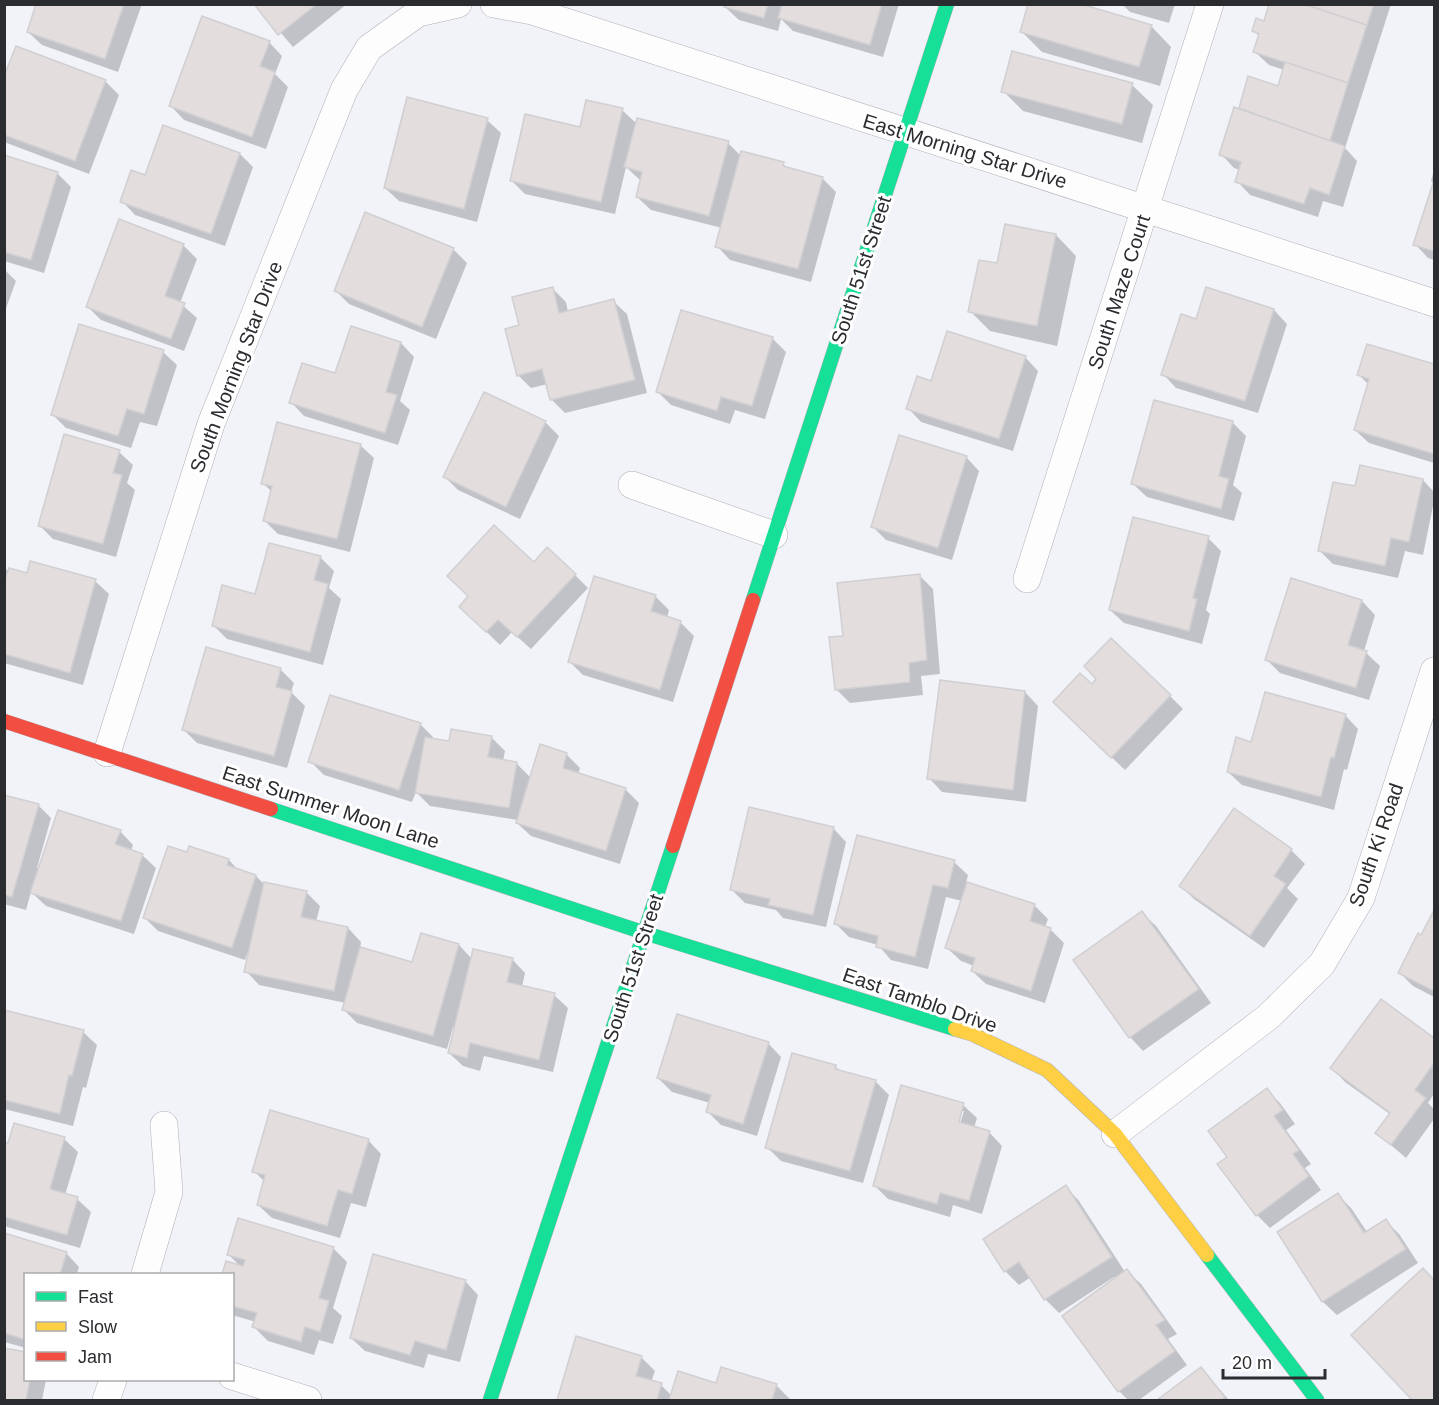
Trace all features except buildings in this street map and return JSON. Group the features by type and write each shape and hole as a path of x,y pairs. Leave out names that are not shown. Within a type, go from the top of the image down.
{"street":[{"name":"South Morning Star Drive","path":"107,753 211,424 344,90 369,48 418,12 458,4"},
{"name":"East Morning Star Drive","path":"494,4 532,11 1434,303"},
{"name":"South 51st Street","path":"490,1401 645,933 947,4"},
{"name":"South Maze Court","path":"1027,579 1210,4"},
{"path":"632,485 774,535"},
{"name":"South Ki Road","path":"1115,1134 1268,1017 1322,964 1361,898 1434,671"},
{"name":"East Summer Moon Lane","path":"4,720 645,933"},
{"name":"East Tamblo Drive","path":"645,933 972,1034 1047,1070 1115,1134 1317,1401"},
{"path":"146,1273 169,1192 164,1125"},
{"path":"234,1377 308,1401"},
{"path":"106,1401 113,1381"}],"traffic: fast":[{"path":"753,600 947,4"},
{"path":"271,809 645,933 955,1029"},
{"path":"490,1400 673,846"},
{"path":"1207,1255 1317,1400"}],"traffic: slow":[{"path":"955,1029 972,1034 1047,1070 1115,1134 1207,1255"}],"traffic: jam":[{"path":"673,846 753,600"},
{"path":"4,721 271,809"}]}
